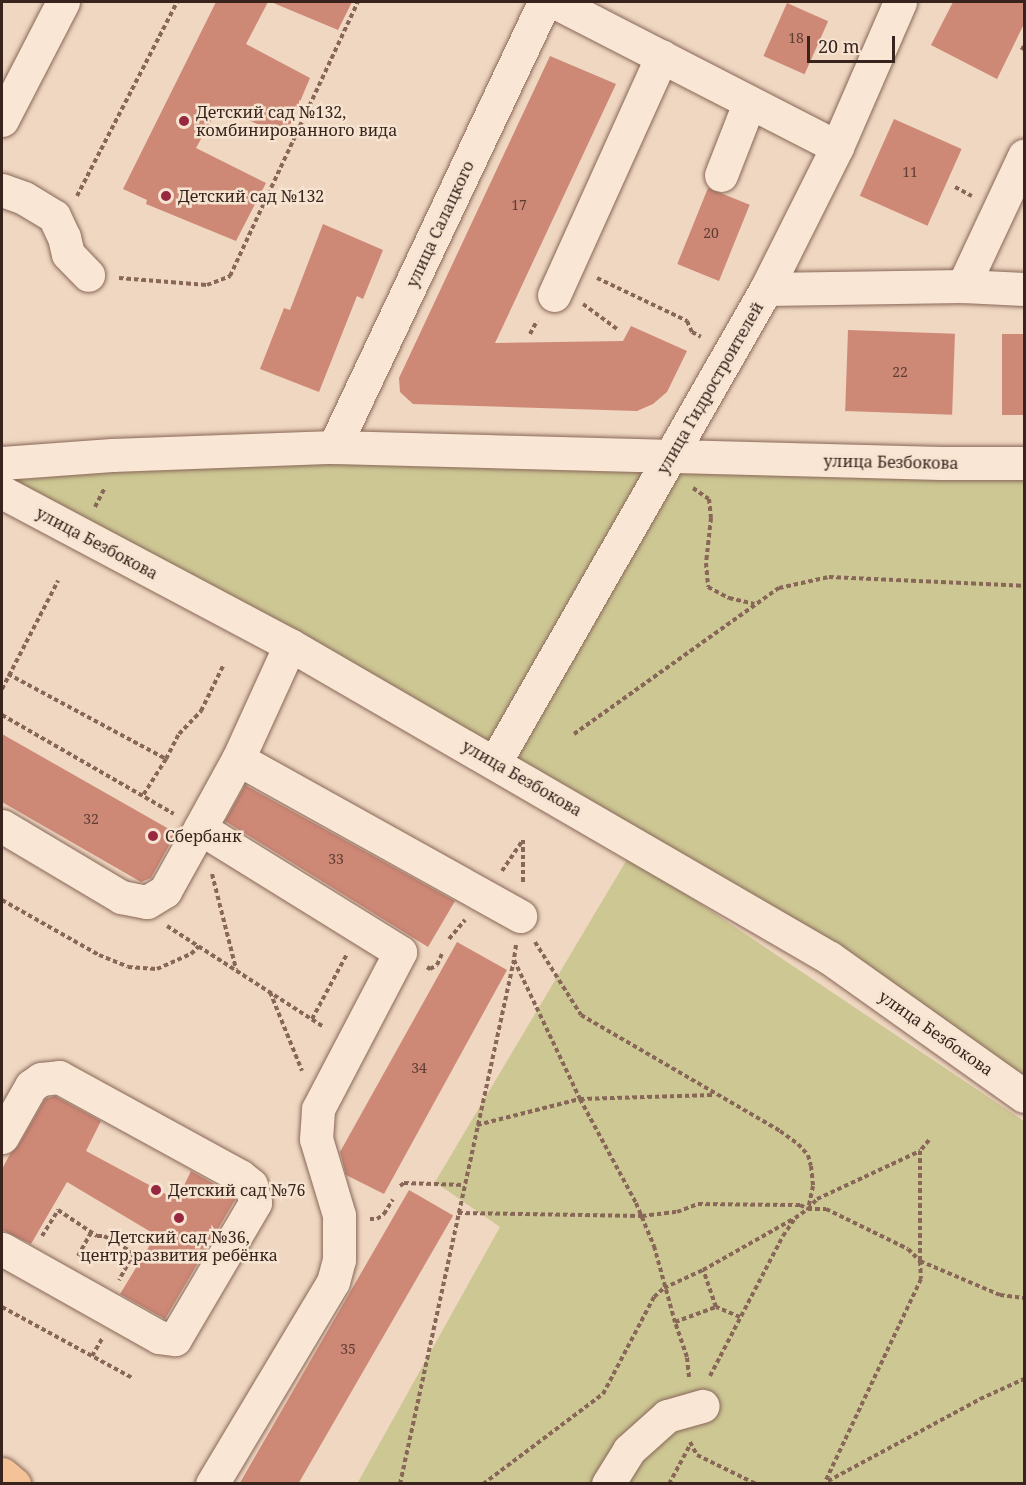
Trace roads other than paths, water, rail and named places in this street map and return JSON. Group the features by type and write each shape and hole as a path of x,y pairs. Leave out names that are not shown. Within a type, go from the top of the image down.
{"main road":[{"path":"2,1474 14,1484"}],"street":[{"path":"2,120 63,2"},
{"name":"улица Салацкого","path":"334,447 544,2"},
{"path":"555,2 837,147"},
{"name":"улица Гидростроителей","path":"495,762 673,455 766,289 837,147 900,2"},
{"path":"554,295 662,56"},
{"path":"721,175 749,103"},
{"path":"963,286 1024,156"},
{"path":"2,190 24,198 54,216 68,254 88,275"},
{"path":"766,289 963,286 1024,289"},
{"name":"улица Безбокова","path":"2,463 112,455 334,447 1024,463"},
{"name":"улица Безбокова","path":"2,492 290,645 830,958 1024,1095"},
{"path":"2,826 121,897 147,902 165,891 238,759 290,645"},
{"path":"238,759 520,918"},
{"path":"200,828 400,952 353,1046 318,1109 316,1139 339,1215 339,1260 333,1282 212,1484"},
{"path":"2,1137 31,1086 41,1079 59,1077 240,1176 251,1185 255,1203 175,1339 159,1337 14,1256"},
{"path":"608,1484 629,1450 667,1416 699,1407"}],"place":[{"name":"Детский сад №132, комбинированного вида","path":"184,121"},
{"name":"Детский сад №132","path":"166,196"},
{"name":"Сбербанк","path":"153,836"},
{"name":"Детский сад №76","path":"156,1190"},
{"name":"Детский сад №36, центр развития ребёнка","path":"179,1218"}]}
